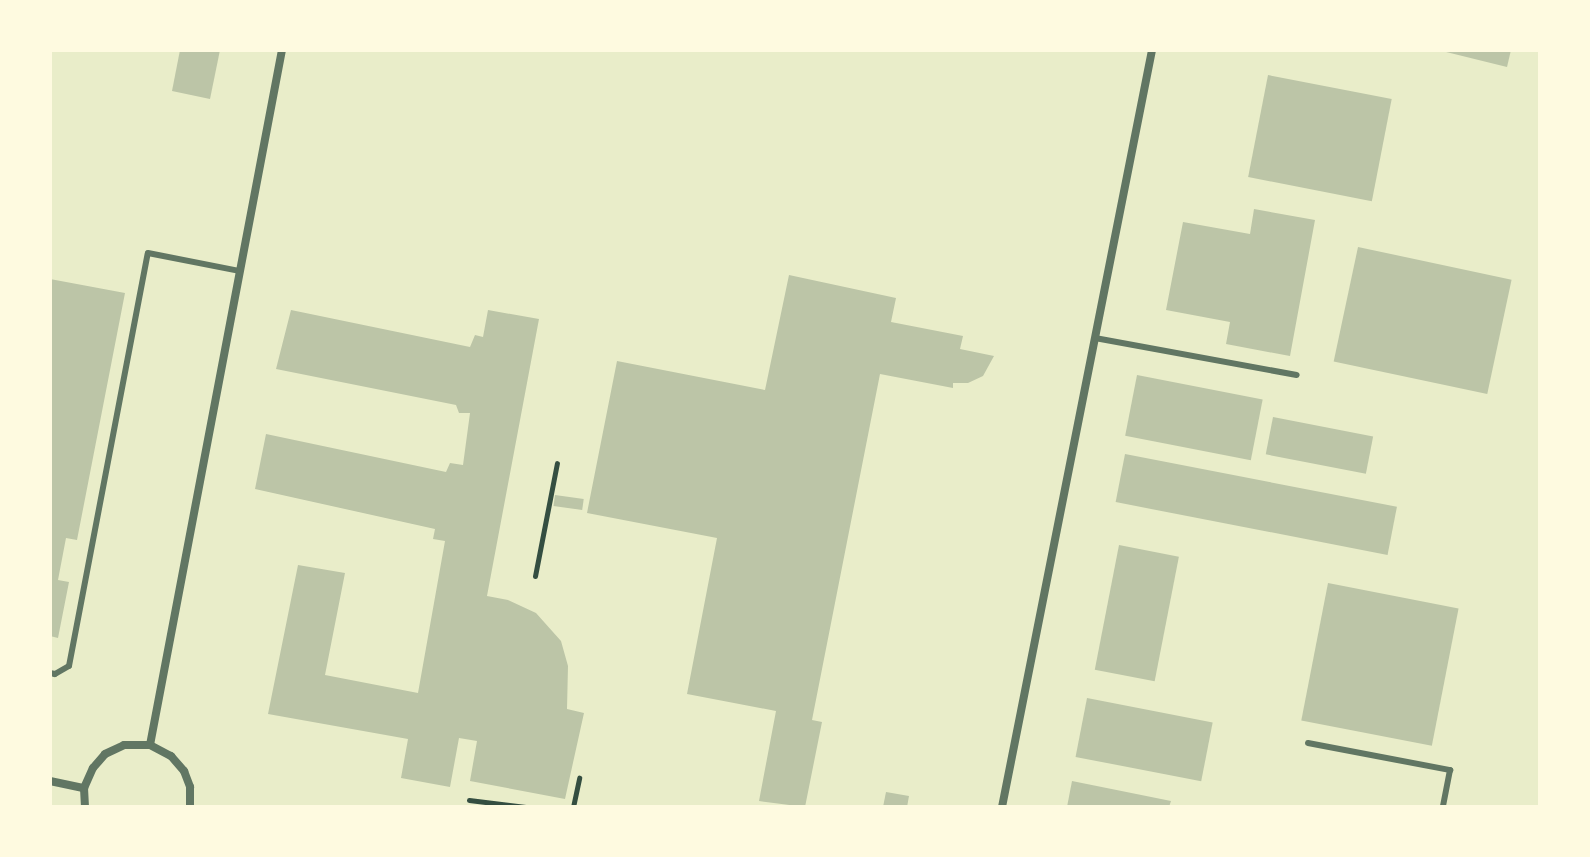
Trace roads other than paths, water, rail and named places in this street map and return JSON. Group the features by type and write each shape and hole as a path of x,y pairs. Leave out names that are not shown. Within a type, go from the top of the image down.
{"street":[{"path":"150,745 282,50"},
{"path":"1002,807 1152,50"},
{"path":"85,807 84,788 93,768 105,754 124,745 150,745 171,756 184,771 190,787 191,807"},
{"path":"50,781 84,788"}],"lane":[{"path":"50,673 55,674 69,666 148,253 240,271"},
{"path":"1095,338 1297,375"},
{"path":"1308,743 1450,770 1443,807"}]}
